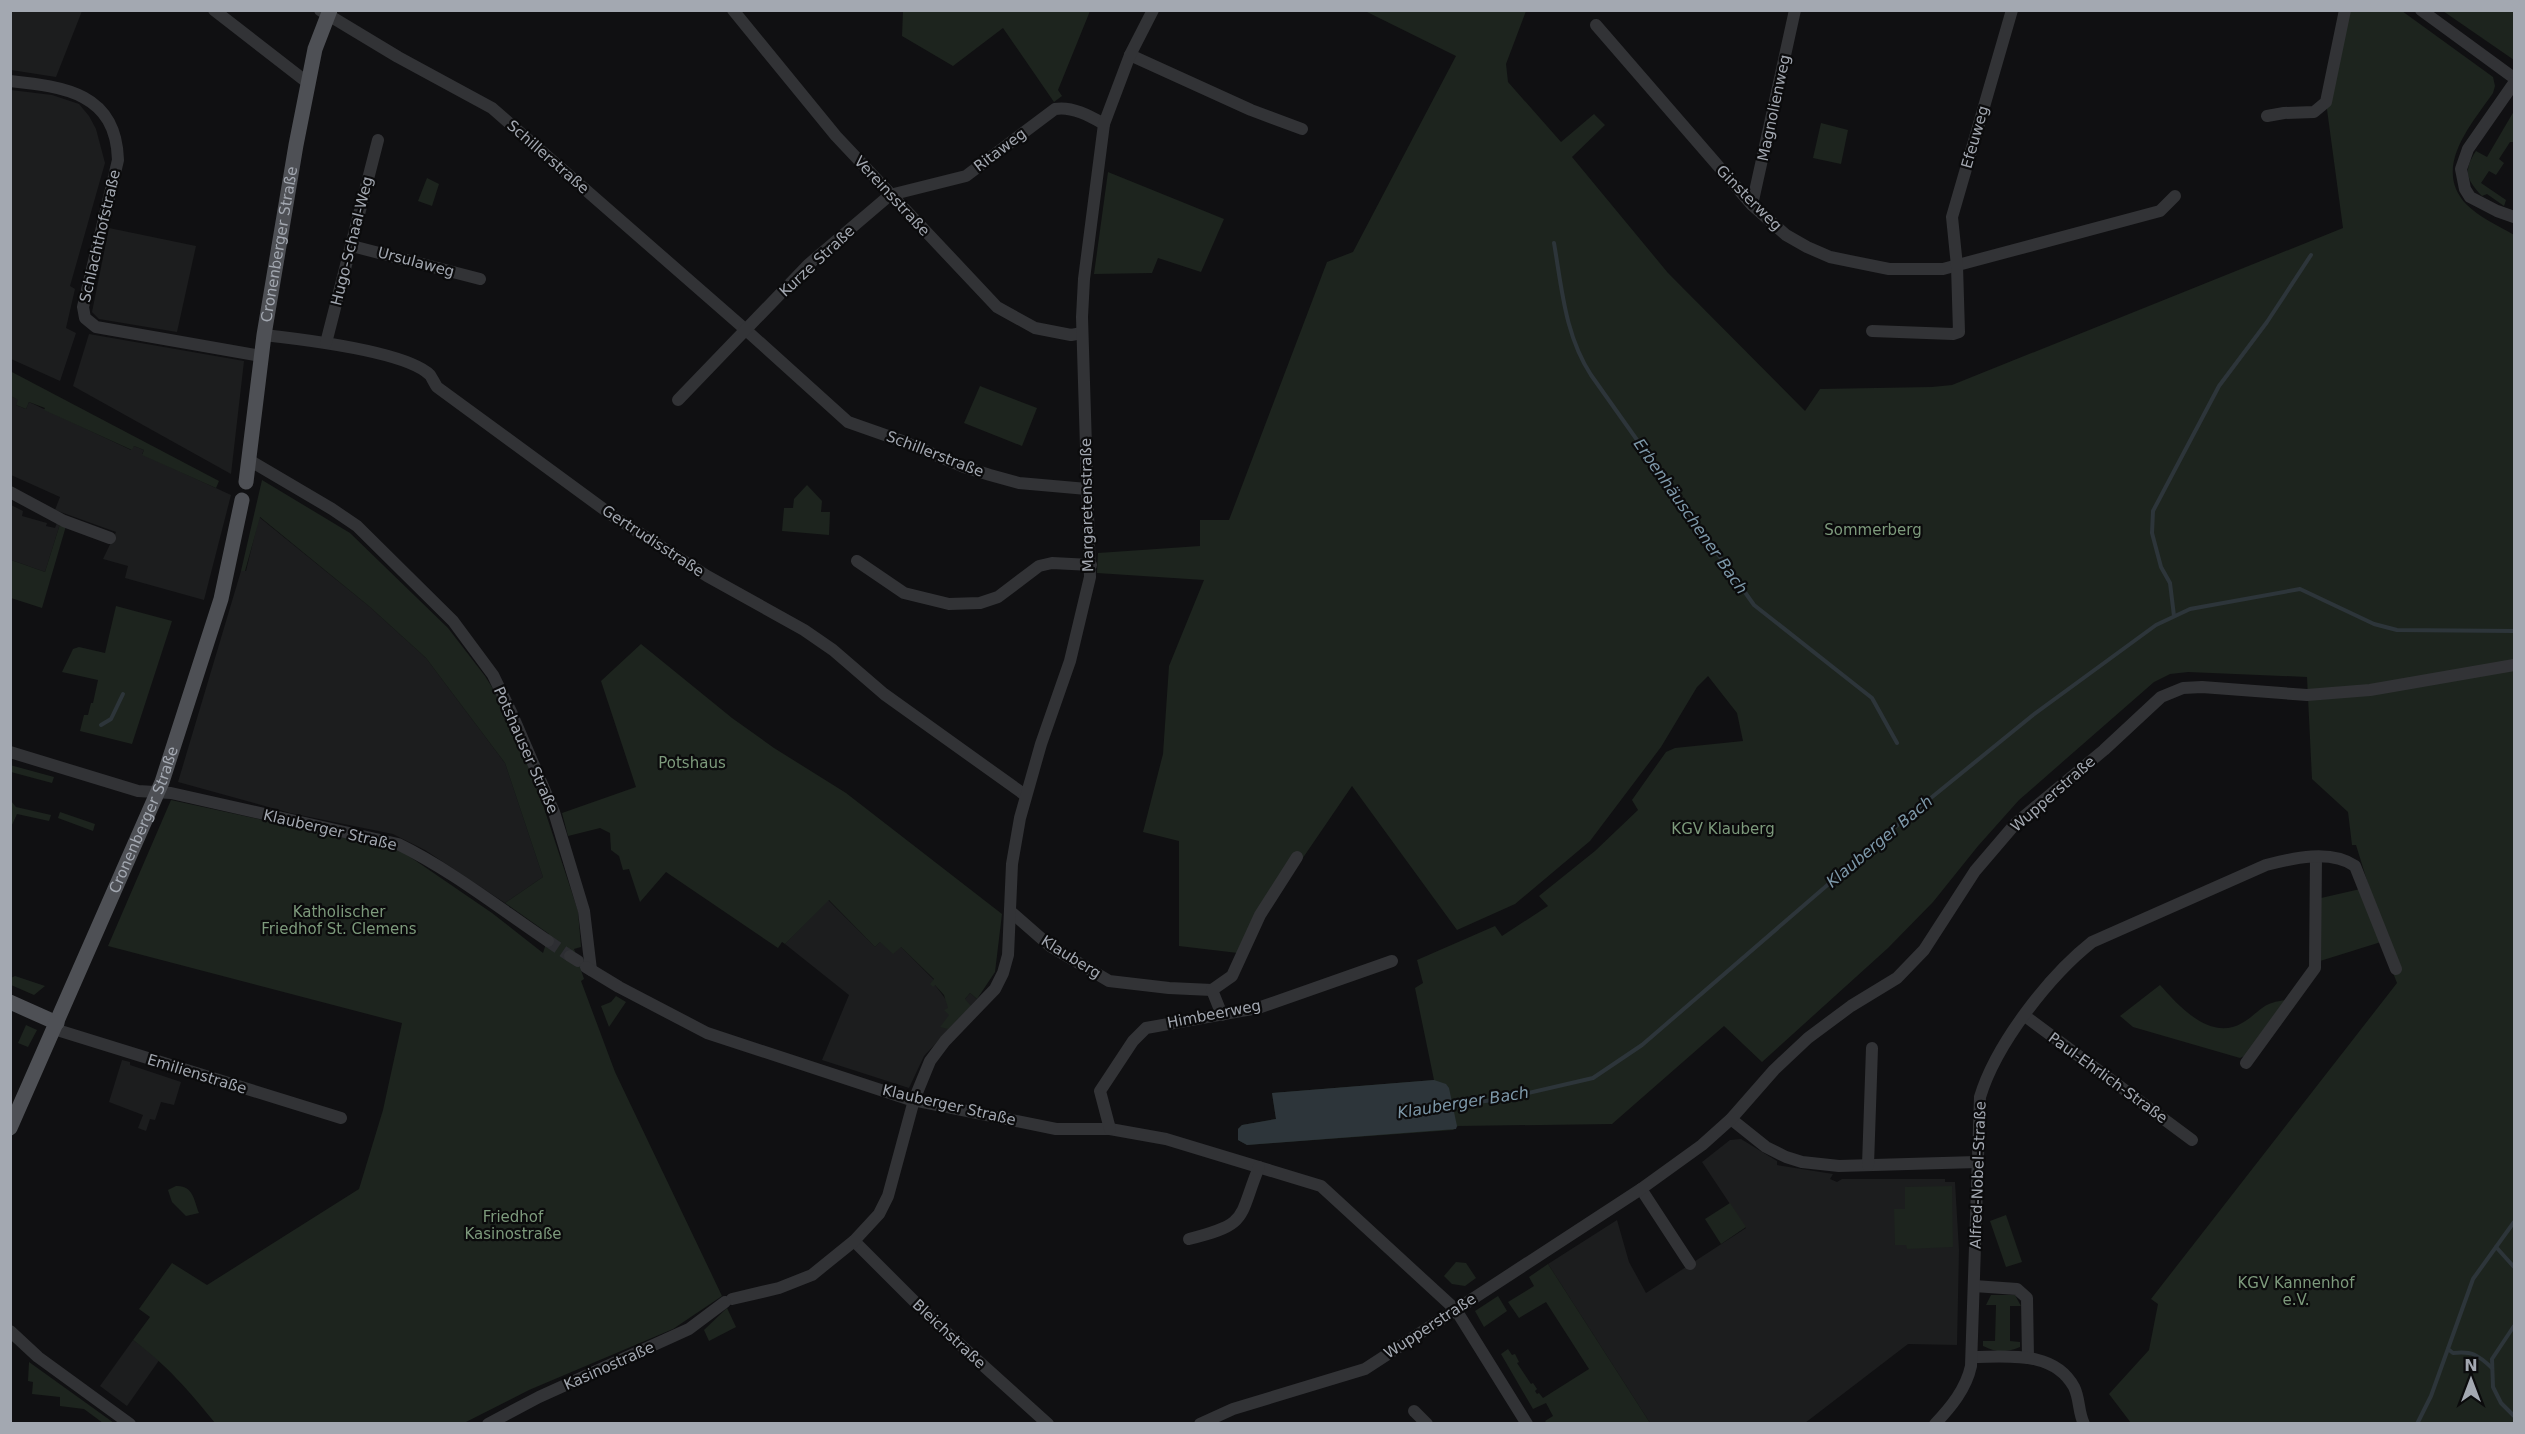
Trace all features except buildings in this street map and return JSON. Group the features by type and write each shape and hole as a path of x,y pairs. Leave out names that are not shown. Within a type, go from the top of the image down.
{"main road":[{"name":"Cronenberger Straße","path":"246,482 264,335 308,83 325,12"},
{"name":"Cronenberger Straße","path":"10,1128 158,793 218,608 242,500"},
{"path":"10,1002 56,1026"}],"street":[{"path":"214,10 308,83"},
{"name":"Vereinsstraße","path":"733,10 836,136 997,307 1035,328 1071,335 1082,333"},
{"name":"Margaretenstraße","path":"914,1100 930,1061 945,1041 995,989 1008,955 1012,864 1025,795 1070,660 1090,571 1082,333 1084,279 1104,124 1130,55 1153,10"},
{"name":"Magnolienweg","path":"1752,205 1795,10"},
{"name":"Efeuweg","path":"1958,266 1953,239 1954,207 2012,10"},
{"path":"2266,116 2314,112 2326,102 2345,10"},
{"path":"2421,10 2514,78"},
{"name":"Schillerstraße","path":"325,12 492,108 848,422 990,475 1019,483 1087,489"},
{"name":"Ginsterweg","path":"1596,25 1752,205 1792,238 1807,247 1838,259 1908,271 1927,271 1958,266 2160,211 2175,196"},
{"path":"1130,55 1251,110 1302,129"},
{"name":"Schlachthofstraße","path":"10,81 49,85 87,97 108,122 116,139 118,160 83,307 85,318 96,327 261,356"},
{"path":"2514,83 2468,149 2461,169 2465,189 2470,197 2514,217"},
{"name":"Ritaweg","path":"890,195 966,176 1055,109 1065,108 1079,112 1104,124"},
{"name":"Hugo-Schaal-Weg","path":"326,343 378,140"},
{"name":"Kurze Straße","path":"746,330 809,264 890,195"},
{"name":"Ursulaweg","path":"352,246 480,279"},
{"path":"1872,331 1953,334 1959,332 1958,266"},
{"path":"678,400 746,330"},
{"name":"Gertrudisstraße","path":"264,335 378,353 414,365 430,375 436,387 613,516 707,576 834,650 884,694 1025,795"},
{"name":"Potshauser Straße","path":"249,460 357,526 453,621 493,675 513,714 561,833 584,911 581,963"},
{"path":"10,492 64,521 110,538"},
{"path":"857,561 904,592 949,604 980,603 998,597 1039,566 1052,563 1090,571"},
{"name":"Wupperstraße","path":"1200,1424 1233,1409 1365,1369 1641,1189 1702,1145 1731,1119 1774,1070 1808,1038 1851,1006 1897,978 1924,950 1970,879 2016,823 2104,750 2161,697 2183,688 2202,687 2318,694 2370,690 2514,665"},
{"name":"Klauberger Straße","path":"10,752 138,791 171,794 398,844 450,874 548,941"},
{"path":"2246,1063 2315,968 2316,856"},
{"name":"Alfred-Nobel-Straße","path":"1935,1424 1953,1404 1963,1388 1972,1357 1979,1106 1983,1087 1992,1068 2025,1016 2069,960 2092,942 2266,865 2289,859 2316,856 2338,858 2355,866 2396,969"},
{"path":"1222,1015 1212,990 1232,976 1260,915 1297,857"},
{"name":"Klauberg","path":"1010,911 1050,946 1109,981 1212,990"},
{"name":"Himbeerweg","path":"1110,1129 1100,1091 1139,1034 1154,1026 1258,1008 1392,961"},
{"name":"Klauberger Straße","path":"581,963 619,987 707,1033 914,1100 1056,1130 1110,1129 1166,1139 1321,1186 1456,1310"},
{"name":"Paul-Ehrlich-Straße","path":"2025,1016 2192,1140"},
{"name":"Emilienstraße","path":"56,1026 341,1118"},
{"path":"1868,1165 1872,1048"},
{"name":"Kasinostraße","path":"488,1424 539,1397 689,1329 728,1301 779,1288 812,1275 854,1241 883,1208 914,1100"},
{"path":"1731,1119 1757,1141 1786,1158 1820,1165 1977,1162"},
{"path":"1189,1239 1233,1225 1247,1204 1259,1167"},
{"path":"1641,1189 1690,1264"},
{"name":"Bleichstraße","path":"854,1241 949,1335 1048,1424"},
{"path":"1974,1286 2017,1289 2027,1298 2028,1358"},
{"path":"1456,1310 1521,1421"},
{"path":"10,1331 38,1357 130,1424"},
{"path":"10,1342 38,1357"},
{"path":"1972,1357 2028,1358 2049,1363 2070,1381 2075,1389 2084,1424"},
{"path":"1414,1411 1427,1424"}],"shaded area":[{"path":"10,11 82,11 56,77 11,70"},
{"path":"11,90 52,95 79,104 96,129 105,163 70,286 75,289 66,328 76,333 60,381 11,359"},
{"path":"109,228 196,246 177,332 99,319 92,312"},
{"path":"89,334 244,361 231,474 73,386"},
{"path":"11,396 19,400 16,405 26,409 29,402 131,450 134,446 144,450 142,454 231,495 204,600 125,578 128,566 103,559 116,532 55,510 60,497 11,475"},
{"path":"11,505 23,511 22,516 47,523 46,526 55,528 57,523 60,524 45,572 11,560"},
{"path":"259,517 370,607 426,658 505,763 543,877 505,903 425,850 393,834 290,813 178,782 241,571 246,571"},
{"path":"828,900 875,947 880,942 901,947 934,980 947,1001 965,999 970,993 977,999 924,1056 909,1088 822,1060 849,995 785,944"},
{"path":"122,1060 130,1062 130,1065 181,1082 174,1105 161,1102 155,1120 150,1119 146,1131 138,1128 143,1115 109,1102"},
{"path":"1434,1080 1446,1084 1449,1088 1456,1129 1247,1145 1238,1140 1238,1129 1242,1125 1276,1119 1272,1093"},
{"path":"1741,1139 1777,1161 1777,1165 1833,1174 1830,1179 1837,1182 1842,1179 1945,1179 1945,1182 1955,1182 1959,1250 1957,1345 1908,1344 1805,1423 1650,1423 1548,1264 1617,1220 1629,1262 1646,1293 1746,1228 1702,1162 1730,1140"},
{"path":"133,1340 160,1359 127,1406 100,1386"}],"green space":[{"path":"903,10 1090,11 1058,90 1062,96 1054,102 1003,28 953,66 902,36"},
{"path":"1365,11 1526,11 1506,64 1508,82 1561,142 1594,114 1605,125 1572,157 1668,273 1805,411 1820,389 1952,385 2343,228 2326,102 2345,11 2402,11 2493,77 2495,86 2493,93 2466,132 2454,161 2453,176 2457,191 2467,205 2514,235 2514,1423 2131,1423 2109,1394 2149,1350 2158,1304 2151,1299 2397,983 2381,942 2320,961 2321,898 2369,887 2356,845 2352,845 2348,812 2312,779 2307,677 2188,672 2170,674 2154,682 2019,800 1933,902 1888,948 1762,1062 1724,1026 1612,1124 1458,1126 1453,1130 1247,1145 1238,1140 1238,1129 1242,1125 1276,1119 1272,1093 1434,1080 1415,988 1423,983 1417,960 1495,926 1502,936 1548,906 1539,896 1595,851 1638,810 1632,800 1666,752 1675,748 1743,741 1737,713 1708,676 1697,687 1661,747 1590,841 1515,904 1457,930 1352,786 1238,953 1179,946 1179,841 1143,832 1163,754 1169,666 1204,580 1097,573 1098,553 1200,546 1200,520 1229,520 1327,262 1353,252 1456,56"},
{"path":"2443,11 2514,11 2514,60"},
{"path":"2514,111 2514,142 2510,142 2499,159 2504,163 2496,175 2489,171 2481,183 2506,200 2504,206 2487,194 2482,196 2472,185 2468,170 2476,151 2487,157"},
{"path":"1821,123 1848,130 1841,164 1813,158"},
{"path":"1108,172 1224,219 1201,272 1158,258 1152,273 1094,274"},
{"path":"427,178 439,184 432,206 418,201"},
{"path":"10,371 219,481 216,488 142,455 144,450 134,446 132,450 44,410 45,408 29,402 26,409 16,405 18,400 11,396"},
{"path":"980,386 1037,408 1022,446 964,423"},
{"name":"Friedhof Kasinostraße","path":"262,480 350,533 448,628 485,676 508,713 543,805 578,911 581,947 574,949 584,979 581,981 615,1072 722,1296 673,1329 529,1390 464,1423 215,1423 177,1379 133,1340 150,1317 139,1309 172,1263 207,1285 359,1189 383,1110 402,1023 108,946 171,800 400,850 492,913 543,953 549,934 505,903 543,877 505,763 426,658 370,607 260,517 245,571 241,571"},
{"path":"807,485 822,501 821,512 830,512 829,535 782,531 784,508 793,508 794,499"},
{"path":"60,524 66,526 42,608 11,598 11,560 45,572"},
{"path":"116,606 172,621 132,744 80,731 84,715 88,715 91,703 93,703 98,680 62,672 73,649 79,647 105,653"},
{"name":"Potshaus","path":"641,644 732,718 774,748 846,793 1002,914 995,972 977,999 970,993 965,999 971,1006 948,1029 940,1027 949,1015 944,1010 948,1008 944,995 935,985 933,987 930,984 934,979 901,947 893,954 880,942 875,947 829,900 785,944 782,942 778,948 666,872 640,902 629,869 623,870 619,856 611,850 610,833 600,828 568,836 562,813 636,787 601,681"},
{"path":"10,765 54,777 52,783 11,772"},
{"path":"11,801 16,807 51,815 49,821 17,814 11,827"},
{"path":"60,812 95,824 93,831 58,818"},
{"path":"15,976 45,986 34,995 11,985 11,978"},
{"path":"2160,985 2185,1011 2207,1025 2218,1028 2230,1028 2242,1023 2271,1003 2286,1000 2248,1054 2240,1058 2133,1027 2120,1016"},
{"path":"616,996 626,1002 609,1027 601,1006 611,1002"},
{"path":"26,1025 37,1030 28,1047 18,1043"},
{"path":"182,1186 189,1191 199,1213 186,1216 172,1202 168,1190"},
{"path":"1952,1186 1953,1247 1907,1249 1906,1245 1895,1245 1894,1209 1905,1209 1905,1187"},
{"path":"1730,1203 1746,1227 1721,1244 1705,1219"},
{"path":"2006,1215 2022,1262 2006,1267 1990,1221"},
{"path":"1456,1262 1466,1263 1476,1278 1465,1286 1452,1284 1444,1276"},
{"path":"1548,1264 1650,1423 1547,1423 1545,1421 1553,1416 1546,1403 1533,1409 1501,1354 1508,1349 1512,1355 1515,1354 1519,1362 1517,1363 1537,1389 1535,1391 1537,1394 1539,1393 1543,1398 1589,1369 1546,1302 1519,1318 1508,1302 1534,1286 1529,1277"},
{"path":"1991,1295 2015,1295 2021,1306 2010,1306 2010,1341 2020,1342 2020,1347 2001,1351 1983,1346 1983,1341 1995,1341 1996,1305 1986,1305"},
{"path":"1498,1296 1507,1311 1484,1327 1475,1311"},
{"path":"727,1308 736,1327 709,1341 704,1330"},
{"path":"29,1362 114,1423 103,1423 84,1409 60,1406 60,1397 32,1394 33,1382 28,1381"}],"waterway":[{"name":"Erbenhäuschener Bach","path":"1554,243 1570,328 1582,360 1591,375 1754,605 1872,698 1897,743"},
{"path":"2174,616 2170,583 2161,567 2152,533 2153,511 2219,386 2267,322 2311,255"},
{"name":"Klauberger Bach","path":"1449,1106 1507,1098 1593,1078 1642,1045 1889,832 2033,715 2156,625 2190,609 2300,589 2374,624 2397,630 2514,631"},
{"path":"101,725 111,719 123,694"},
{"path":"2417,1424 2431,1396 2473,1279 2514,1222"},
{"path":"2496,1247 2514,1267"},
{"path":"2514,1326 2492,1359 2493,1387 2501,1403 2514,1416"},
{"path":"2448,1349 2453,1353 2474,1354 2492,1368"}],"tunnel":[{"path":"548,941 570,956"}],"park label":[{"name":"Sommerberg","path":"1873,530"},
{"name":"KGV Klauberg","path":"1723,829"},
{"name":"Katholischer Friedhof St. Clemens","path":"339,920"},
{"name":"KGV Kannenhof e.V.","path":"2296,1292"}]}
